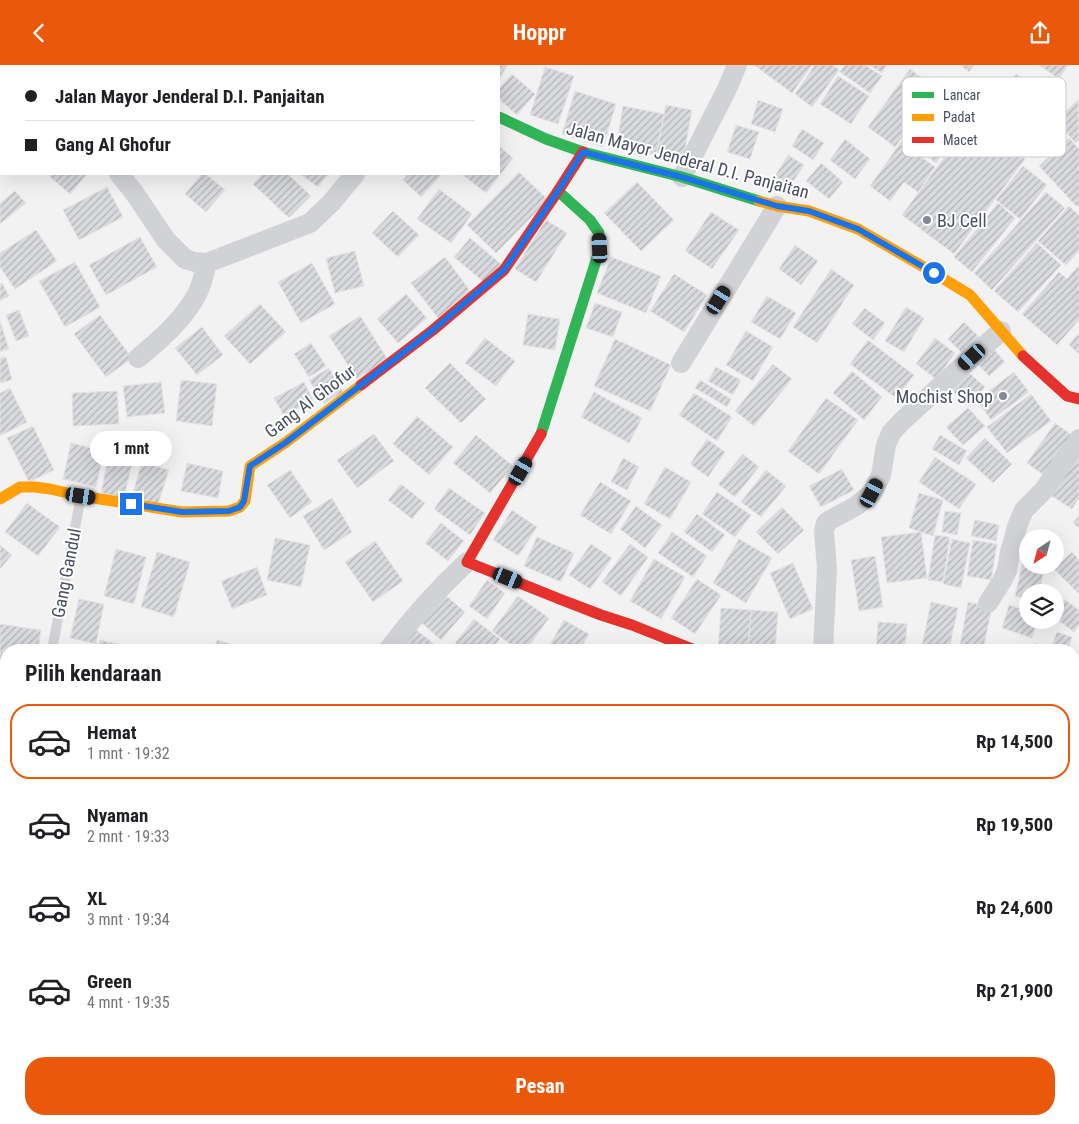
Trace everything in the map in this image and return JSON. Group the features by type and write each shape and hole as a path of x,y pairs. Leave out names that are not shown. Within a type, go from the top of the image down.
{"street":[{"path":"682,177 727,89 737,65"},
{"name":"Jalan Mayor Jenderal D.I. Panjaitan","path":"500,117 546,139 583,152 682,177 777,206 809,211 858,229 970,295 1024,357 1067,396 1079,399"},
{"name":"Gang Al Ghofur","path":"0,499 20,487 50,489 81,496 182,512 229,511 240,507 244,501 250,466 285,443 433,330 504,270 583,152"},
{"path":"120,175 166,240 185,259 195,263 207,263 310,223 331,203 354,175"},
{"path":"392,644 408,623 445,582 467,562 540,438 600,248 599,233 595,226 558,191"},
{"path":"681,363 777,206"},
{"path":"138,358 161,339 180,318 197,294 207,263"},
{"path":"823,644 827,569 824,531 826,523 856,506 872,493 881,475 886,445 891,433 1001,331"},
{"path":"988,603 1007,570 1018,524 1024,510 1044,490 1079,439"},
{"path":"467,562 681,644"}],"lane":[{"name":"Gang Gandul","path":"53,644 81,496"}],"building":[{"path":"500,65 508,65 500,77"},
{"path":"754,65 812,65 792,93"},
{"path":"815,65 833,65 839,70 812,107 795,94"},
{"path":"845,65 865,65 882,76 870,93 840,72"},
{"path":"869,65 887,65 882,73"},
{"path":"960,65 974,65 969,72"},
{"path":"1039,65 1068,65 1060,77 1056,77"},
{"path":"545,67 574,76 558,124 530,115"},
{"path":"910,69 921,77 904,77"},
{"path":"512,74 535,94 517,115 500,100 500,88"},
{"path":"838,76 869,96 851,124 820,104"},
{"path":"902,80 902,137 895,147 868,127"},
{"path":"575,91 616,104 603,147 562,134"},
{"path":"758,100 783,109 775,132 751,124"},
{"path":"1078,100 1079,140 1076,143 1066,133 1066,111"},
{"path":"666,105 692,110 683,160 656,155"},
{"path":"623,106 664,114 656,155 616,148"},
{"path":"736,125 759,132 750,159 727,152"},
{"path":"802,129 824,143 813,160 792,146"},
{"path":"1069,138 1079,149 1079,205 1077,207 1039,166 1049,157 1066,157 1066,141"},
{"path":"845,139 870,159 855,179 830,160"},
{"path":"901,142 902,157 921,157 935,167 918,192 904,182 890,201 870,186"},
{"path":"500,147 513,158 500,175"},
{"path":"788,155 804,165 790,186 775,176"},
{"path":"928,157 940,157 936,163"},
{"path":"944,157 1022,157 1025,159 954,254 902,215"},
{"path":"821,163 843,182 829,199 806,181"},
{"path":"1023,166 1047,185 1020,219 996,200"},
{"path":"519,172 548,200 496,253 467,225"},
{"path":"51,175 86,175 70,194 50,177"},
{"path":"201,175 207,175 225,190 206,212 185,194"},
{"path":"262,175 289,175 311,196 289,218 253,184"},
{"path":"301,175 327,175 318,187"},
{"path":"407,175 441,175 421,197 403,180"},
{"path":"463,175 500,175 486,193"},
{"path":"637,182 674,220 641,251 604,213"},
{"path":"107,187 123,217 79,240 63,210"},
{"path":"439,189 472,214 451,243 417,219"},
{"path":"15,191 26,203 0,224 0,203"},
{"path":"1046,192 1065,208 992,290 974,273"},
{"path":"998,203 1015,218 972,272 954,257"},
{"path":"1069,206 1079,215 1079,251 1066,265 1038,241"},
{"path":"393,211 419,235 398,257 372,233"},
{"path":"711,212 739,230 712,269 685,251"},
{"path":"546,220 567,233 536,282 515,269"},
{"path":"36,230 57,261 15,289 0,267 0,253"},
{"path":"140,237 157,267 106,295 89,265"},
{"path":"470,238 502,265 486,284 454,257"},
{"path":"1037,243 1061,265 1018,312 994,291"},
{"path":"795,245 818,261 801,285 779,269"},
{"path":"355,251 364,286 335,293 326,258"},
{"path":"445,257 471,292 438,318 411,283"},
{"path":"611,257 661,276 646,313 597,293"},
{"path":"75,262 100,307 65,327 39,281"},
{"path":"312,263 335,304 301,323 278,282"},
{"path":"1079,265 1079,320 1057,345 1022,314 1059,272 1067,279"},
{"path":"831,269 854,285 817,343 793,327"},
{"path":"674,274 707,295 684,332 650,311"},
{"path":"2,283 9,296 0,301 0,284"},
{"path":"406,294 427,318 398,343 377,319"},
{"path":"767,296 796,313 780,339 751,322"},
{"path":"595,303 622,312 613,337 586,328"},
{"path":"260,304 286,332 250,364 224,336"},
{"path":"906,307 924,318 904,352 885,341"},
{"path":"865,308 885,323 873,340 852,324"},
{"path":"19,310 29,336 16,341 6,315"},
{"path":"528,314 560,319 555,350 523,345"},
{"path":"100,315 132,358 106,377 74,334"},
{"path":"360,316 388,360 357,379 329,336"},
{"path":"0,321 9,349 0,352"},
{"path":"964,322 983,341 967,358 948,339"},
{"path":"202,327 223,355 197,375 175,348"},
{"path":"746,331 773,347 753,381 726,365"},
{"path":"1079,333 1079,354 1069,345"},
{"path":"485,338 515,361 496,386 465,363"},
{"path":"935,338 955,353 936,379 916,364"},
{"path":"615,339 671,365 650,411 594,386"},
{"path":"868,340 914,375 896,398 850,364"},
{"path":"311,343 326,366 309,377 294,354"},
{"path":"990,345 1005,362 989,376 974,360"},
{"path":"6,357 12,380 0,383 0,358"},
{"path":"450,363 486,399 461,423 425,388"},
{"path":"773,364 792,379 754,426 735,411"},
{"path":"716,367 741,380 733,395 708,381"},
{"path":"329,368 343,392 324,404 309,380"},
{"path":"966,370 985,387 969,406 950,389"},
{"path":"852,371 882,397 864,420 833,393"},
{"name":"Mochist Shop","path":"1014,372 1029,392 991,420 977,400"},
{"path":"181,380 217,384 212,426 176,421"},
{"path":"700,380 731,399 727,407 695,388"},
{"path":"161,382 165,413 127,417 123,386"},
{"path":"304,382 313,400 284,416 274,398"},
{"path":"10,388 27,422 0,436 0,393"},
{"path":"117,391 119,424 73,426 72,393"},
{"path":"594,392 642,418 629,443 581,417"},
{"path":"694,393 732,417 717,441 679,415"},
{"path":"1031,394 1051,421 1007,453 987,427"},
{"path":"826,398 858,420 819,474 788,451"},
{"path":"968,408 985,426 963,445 946,427"},
{"path":"417,416 453,447 429,475 393,444"},
{"path":"1055,423 1073,436 1045,476 1027,463"},
{"path":"33,426 54,470 29,482 7,438"},
{"path":"374,434 394,461 357,488 337,460"},
{"path":"476,435 513,466 490,493 453,463"},
{"path":"940,435 967,451 959,465 932,449"},
{"path":"985,438 1012,464 993,483 966,458"},
{"path":"707,439 725,452 708,477 690,464"},
{"path":"71,443 104,451 96,487 63,479"},
{"path":"1079,451 1079,498 1072,509 1050,495"},
{"path":"109,454 133,459 124,498 101,493"},
{"path":"743,454 759,467 735,497 718,484"},
{"path":"935,457 976,484 959,509 919,482"},
{"path":"623,458 639,467 627,490 611,482"},
{"path":"142,462 169,470 158,504 132,496"},
{"path":"187,463 223,471 218,498 181,491"},
{"path":"665,467 691,482 670,519 644,504"},
{"path":"842,469 854,490 821,507 809,486"},
{"path":"290,470 312,502 290,518 267,485"},
{"path":"766,470 786,486 761,517 741,502"},
{"path":"600,482 631,501 611,534 580,515"},
{"path":"401,484 425,503 412,519 388,500"},
{"path":"449,488 485,513 470,535 434,509"},
{"path":"717,492 751,515 735,537 702,514"},
{"path":"919,493 943,500 933,536 909,528"},
{"path":"332,498 352,532 324,550 303,516"},
{"path":"27,503 60,527 38,556 5,532"},
{"path":"636,506 662,525 645,548 620,529"},
{"path":"782,507 804,530 778,554 756,532"},
{"path":"512,510 537,527 518,556 493,540"},
{"path":"945,511 961,513 957,535 942,532"},
{"path":"697,514 725,535 712,552 684,532"},
{"path":"1079,515 1079,528 1073,523"},
{"path":"975,520 999,525 996,541 971,536"},
{"path":"441,523 464,541 448,561 425,543"},
{"path":"672,532 707,556 693,577 658,553"},
{"path":"921,532 927,578 887,583 881,537"},
{"path":"935,535 950,537 943,582 928,580"},
{"path":"537,537 574,553 561,582 524,566"},
{"path":"275,538 310,545 301,587 267,580"},
{"path":"739,539 772,558 746,603 713,583"},
{"path":"952,539 970,543 961,588 943,584"},
{"path":"973,540 997,544 991,580 967,576"},
{"path":"375,541 403,581 373,602 345,562"},
{"path":"591,544 612,558 590,589 569,575"},
{"path":"630,544 648,557 621,596 602,582"},
{"path":"0,545 12,555 0,569"},
{"path":"116,549 146,557 134,604 104,596"},
{"path":"157,552 190,562 174,617 141,607"},
{"path":"1072,552 1079,560 1079,594 1059,574 1064,574 1064,560"},
{"path":"875,556 883,607 859,611 851,560"},
{"path":"654,559 685,577 661,619 630,601"},
{"path":"793,563 813,609 790,619 770,573"},
{"path":"257,567 267,595 232,609 221,581"},
{"path":"1020,574 1043,574 1041,584 1019,584 1019,597 1015,596"},
{"path":"697,579 721,595 695,634 671,618"},
{"path":"487,580 505,593 487,619 469,606"},
{"path":"444,594 465,612 441,640 421,622"},
{"path":"518,596 549,618 530,644 510,644 492,631"},
{"path":"79,599 104,604 96,644 70,638"},
{"path":"1064,599 1079,610 1079,625 1074,632 1064,625"},
{"path":"931,602 958,608 950,644 922,644"},
{"path":"968,602 992,607 984,644 960,644"},
{"path":"1009,605 1019,608 1019,629 1034,629 1032,638 1002,628"},
{"path":"721,608 751,610 748,644 718,644"},
{"path":"751,610 778,612 775,644 748,644"},
{"path":"474,619 500,639 496,644 455,643"},
{"path":"564,620 589,634 583,644 550,644"},
{"path":"878,622 907,624 905,644 876,644"},
{"path":"0,624 41,630 39,644 0,644"},
{"path":"415,629 434,644 404,644"},
{"path":"1057,632 1072,637 1070,644 1052,644"},
{"path":"100,640 118,644 99,644"},
{"path":"217,640 230,644 216,644"}],"traffic: fast":[{"path":"500,117 546,139 583,152 682,177 759,201"},
{"path":"541,434 600,248 599,233 590,220 558,191"}],"traffic: slow":[{"path":"759,201 809,211 858,229 934,273 970,295 1023,356"},
{"path":"0,499 20,487 35,487 182,512 229,511 240,507 245,501 250,466 285,443 361,385"}],"traffic: jam":[{"path":"361,385 433,330 504,270 583,152"},
{"path":"1023,356 1067,396 1079,399"},
{"path":"541,434 467,562 680,644"}],"place":[{"name":"BJ Cell","path":"927,220"},
{"name":"Mochist Shop","path":"1003,396"}],"route":[{"path":"131,504 182,512 229,511 240,507 244,501 250,466 285,443 433,330 504,270 583,152 682,177 777,206 809,211 858,229 934,273"}]}
